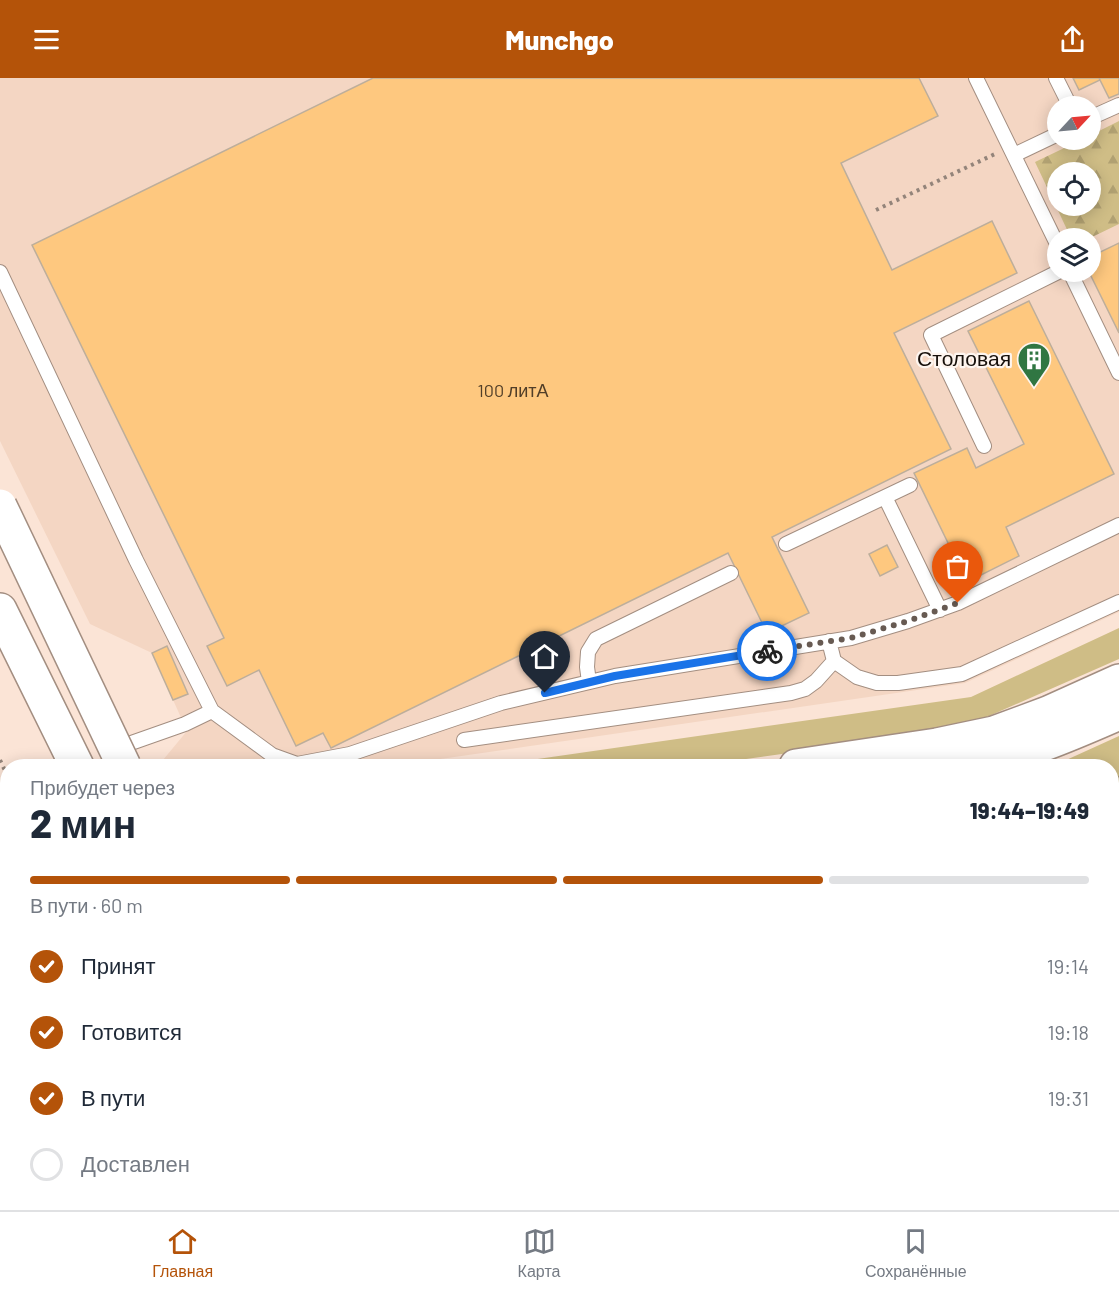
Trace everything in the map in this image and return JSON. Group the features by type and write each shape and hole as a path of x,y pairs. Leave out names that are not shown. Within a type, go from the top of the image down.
{"main road":[{"path":"0,506 119,759"},
{"path":"0,610 73,759"},
{"path":"843,759 937,745 994,733 1048,713 1119,681"},
{"path":"1027,759 1065,737 1119,713"}],"street":[{"path":"0,517 119,759"}],"lane":[{"path":"976,78 1049,228"},
{"path":"1056,78 1065,96"},
{"path":"1101,113 1119,105"},
{"path":"1011,151 1047,138"},
{"path":"0,272 136,560 212,711 272,755 282,759"},
{"path":"984,446 931,335 1047,277"},
{"path":"1075,282 1119,373"},
{"path":"786,544 910,485"},
{"path":"885,497 940,610"},
{"path":"326,759 350,754 501,703 615,676 851,638 958,603 1119,525"},
{"path":"589,682 588,652 596,639 731,573"},
{"path":"829,641 834,661 857,677 877,683 898,683 962,674 1119,602"},
{"path":"464,740 790,693 805,689 816,681 834,661"},
{"path":"123,759 184,724 212,711"}],"path":[{"path":"876,210 1011,151"}],"shaded area":[{"path":"0,78 1119,78 1119,612 965,683 440,759 164,759 187,731 152,653 90,624 0,441"}],"green space":[{"path":"1119,121 1119,224 1101,233 1101,228 1066,228 1061,216 1101,216 1101,162 1047,162 1047,187 1035,162 1060,150 1101,150 1101,130"},
{"path":"1119,628 1119,659 971,724 934,733 746,759 537,759 971,697"},
{"path":"1119,736 1119,759 1068,759"}],"building":[{"path":"373,78 919,78 938,116 841,163 892,270 992,221 1017,273 894,333 951,449 772,537 809,613 767,633 728,553 331,748 323,733 296,746 259,670 227,686 207,646 224,638 32,245"},
{"path":"1073,78 1099,78 1100,80 1079,90"},
{"path":"1099,78 1119,78 1119,94 1109,98"},
{"path":"1119,243 1119,333 1094,282 1101,282 1101,252"},
{"name":"Столовая","path":"1029,301 1114,474 1006,527 1019,556 967,582 914,473 967,448 976,468 1024,444 968,331"},
{"path":"887,545 898,567 880,576 869,554"},
{"path":"167,646 188,694 173,700 152,653"}],"way so far":[{"path":"767,651 851,638 958,603"}],"place":[{"name":"Столовая","path":"1034,388"}],"route":[{"path":"545,693 615,676 767,651"}]}
